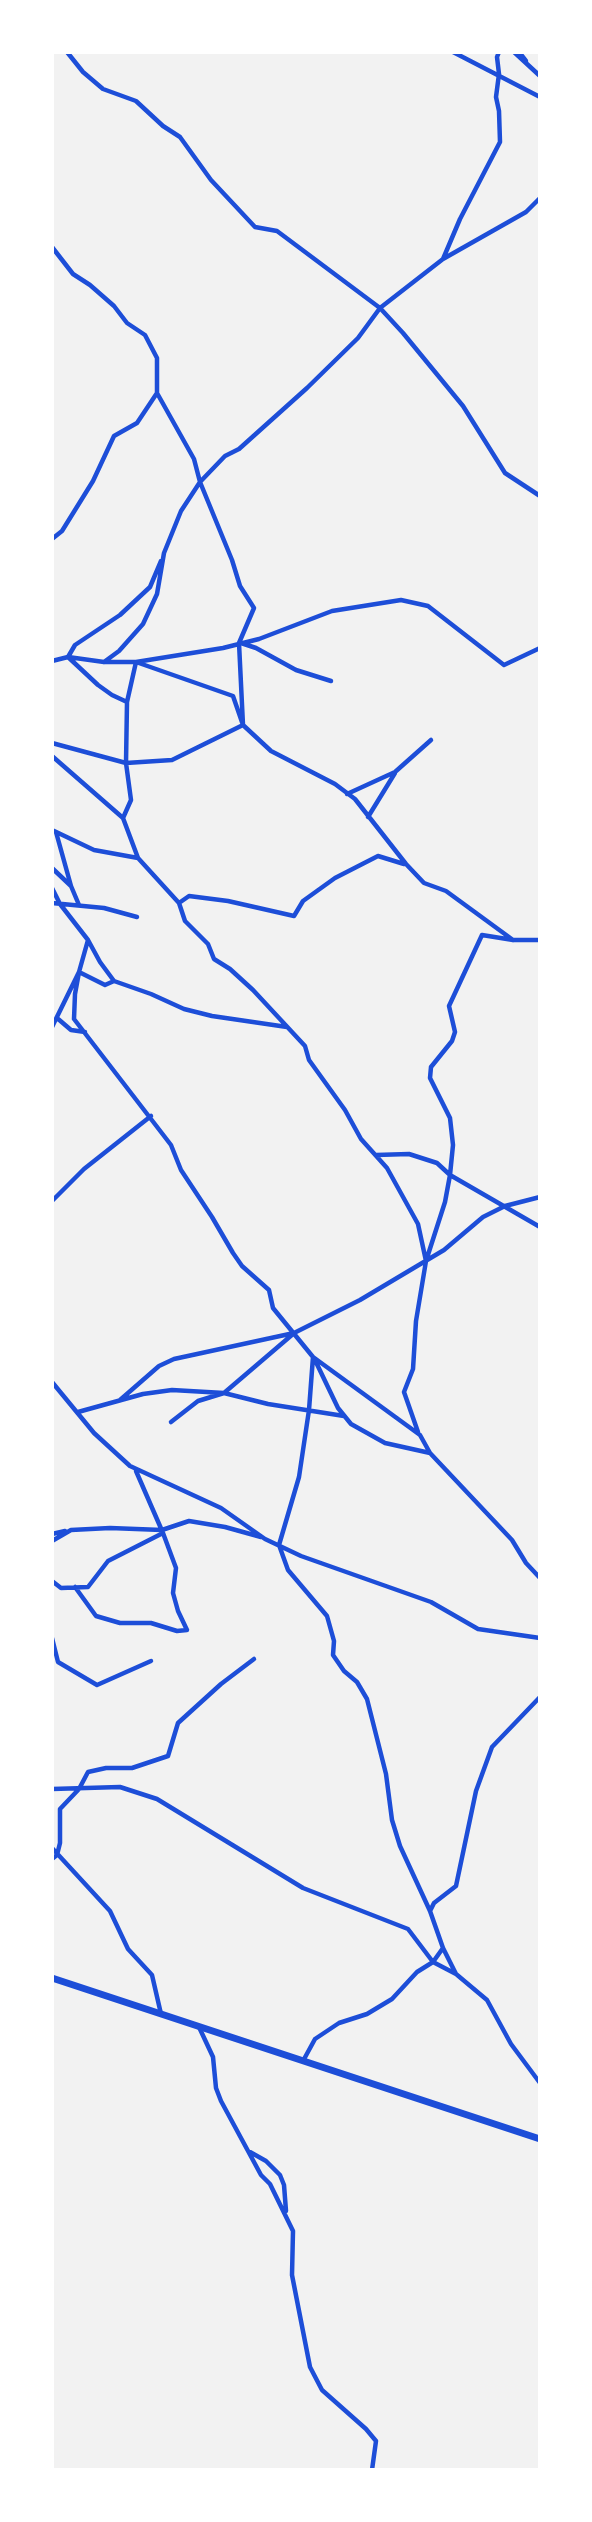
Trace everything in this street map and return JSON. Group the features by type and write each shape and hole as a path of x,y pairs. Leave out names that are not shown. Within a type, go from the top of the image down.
{"highway":[{"path":"52,1978 540,2139"}],"street":[{"path":"67,52 82,72 103,89 136,101 163,126 180,138 211,180 255,227 277,232 380,308 403,332 462,406 505,473 540,496"},
{"path":"453,52 499,74 540,97"},
{"path":"443,259 460,219 500,142 499,111 496,97 499,74 496,57 499,52"},
{"path":"514,52 540,75"},
{"path":"519,52 540,75"},
{"path":"68,657 75,645 120,615 150,587 181,511 200,482 226,456 239,449 340,357 358,338 380,308 443,259 526,212 540,198"},
{"path":"52,248 73,274 90,285 114,306 127,323 145,335 158,358 156,392 137,423 114,436 93,482 62,531 52,539"},
{"path":"156,392 194,459 200,482 221,529 240,586 254,608 239,643 243,725"},
{"path":"104,662 119,652 142,624 157,594 164,553"},
{"path":"52,661 68,657 104,662 136,662 223,648 258,639 332,611 401,600 428,606 504,665 540,648"},
{"path":"239,643 256,648 296,670 331,681"},
{"path":"68,657 98,685 112,695 127,702"},
{"path":"123,818 131,800 126,762 127,702 136,662"},
{"path":"136,662 233,696 243,725 271,751 328,780 356,799 406,864 424,883 446,891 513,940"},
{"path":"52,743 126,762 172,760 243,725"},
{"path":"347,794 395,772 431,740"},
{"path":"52,756 123,818 138,858 179,903 185,921 208,944 214,959 230,969 305,1046 309,1060 345,1110 361,1139 387,1168 418,1224 426,1261"},
{"path":"368,817 395,772"},
{"path":"54,831 94,850 138,858"},
{"path":"54,831 79,906"},
{"path":"179,903 189,896 228,901 294,916 302,901 335,878 378,856 406,864"},
{"path":"52,868 71,886"},
{"path":"52,888 60,904 88,940 100,962 114,981 151,994 184,1010 287,1027"},
{"path":"52,903 104,908 137,917"},
{"path":"540,940 513,940 482,935 449,1006 454,1032 452,1041 431,1067 430,1078 450,1118 453,1146 450,1175 426,1261 416,1321 413,1369 404,1392 420,1435 430,1453 512,1540 526,1563 540,1578"},
{"path":"88,940 75,994 74,1019 171,1144 181,1170 233,1253 242,1266 269,1290 273,1308 313,1357 338,1408 350,1424 385,1443 430,1453"},
{"path":"79,972 105,985 114,981"},
{"path":"52,1027 79,972"},
{"path":"57,1018 71,1030 85,1032"},
{"path":"52,1201 84,1169 151,1116"},
{"path":"376,1155 409,1154 437,1163 450,1175 540,1227"},
{"path":"171,1422 198,1401 224,1393 294,1333 360,1300 444,1250 483,1217 505,1206 540,1197"},
{"path":"120,1400 159,1366 174,1359 294,1333"},
{"path":"313,1357 420,1435"},
{"path":"313,1357 309,1410 299,1477 279,1545 288,1570 327,1616 334,1641 333,1655 344,1670 357,1682 367,1699 386,1774 394,1829 430,1910 443,1948 456,1974"},
{"path":"52,1382 94,1433 136,1471 221,1508 264,1538"},
{"path":"78,1412 120,1400 172,1390 224,1393 268,1404 344,1416"},
{"path":"75,1588 96,1616 120,1623 151,1622 177,1631 187,1630 178,1611 173,1593 176,1568 163,1531 136,1471"},
{"path":"52,1581 61,1588 88,1587 108,1561 163,1531 189,1521 225,1527 264,1538 301,1556 431,1602 478,1629 540,1638"},
{"path":"52,1534 71,1530 110,1528 163,1531"},
{"path":"52,1541 71,1530"},
{"path":"52,1638 58,1662 98,1685 151,1661"},
{"path":"52,1859 57,1854 60,1843 60,1809 80,1789 88,1772 106,1768 132,1768 168,1756 178,1723 221,1684 254,1659"},
{"path":"430,1910 434,1903 456,1886 476,1791 492,1746 540,1697"},
{"path":"52,1789 120,1787 157,1799 303,1888 408,1929 433,1962 456,1974 487,2000 516,2051 540,2083"},
{"path":"52,1848 110,1911 128,1949 152,1975 161,2014"},
{"path":"303,2061 315,2038 339,2023 367,2014 392,1999 416,1972 433,1962 443,1948"},
{"path":"199,2027 213,2057 216,2088 221,2101 261,2175 270,2184 293,2231 292,2275 310,2366 322,2390 366,2429 376,2441 372,2470"},
{"path":"249,2152 266,2161 280,2175 284,2185 286,2215"}]}
